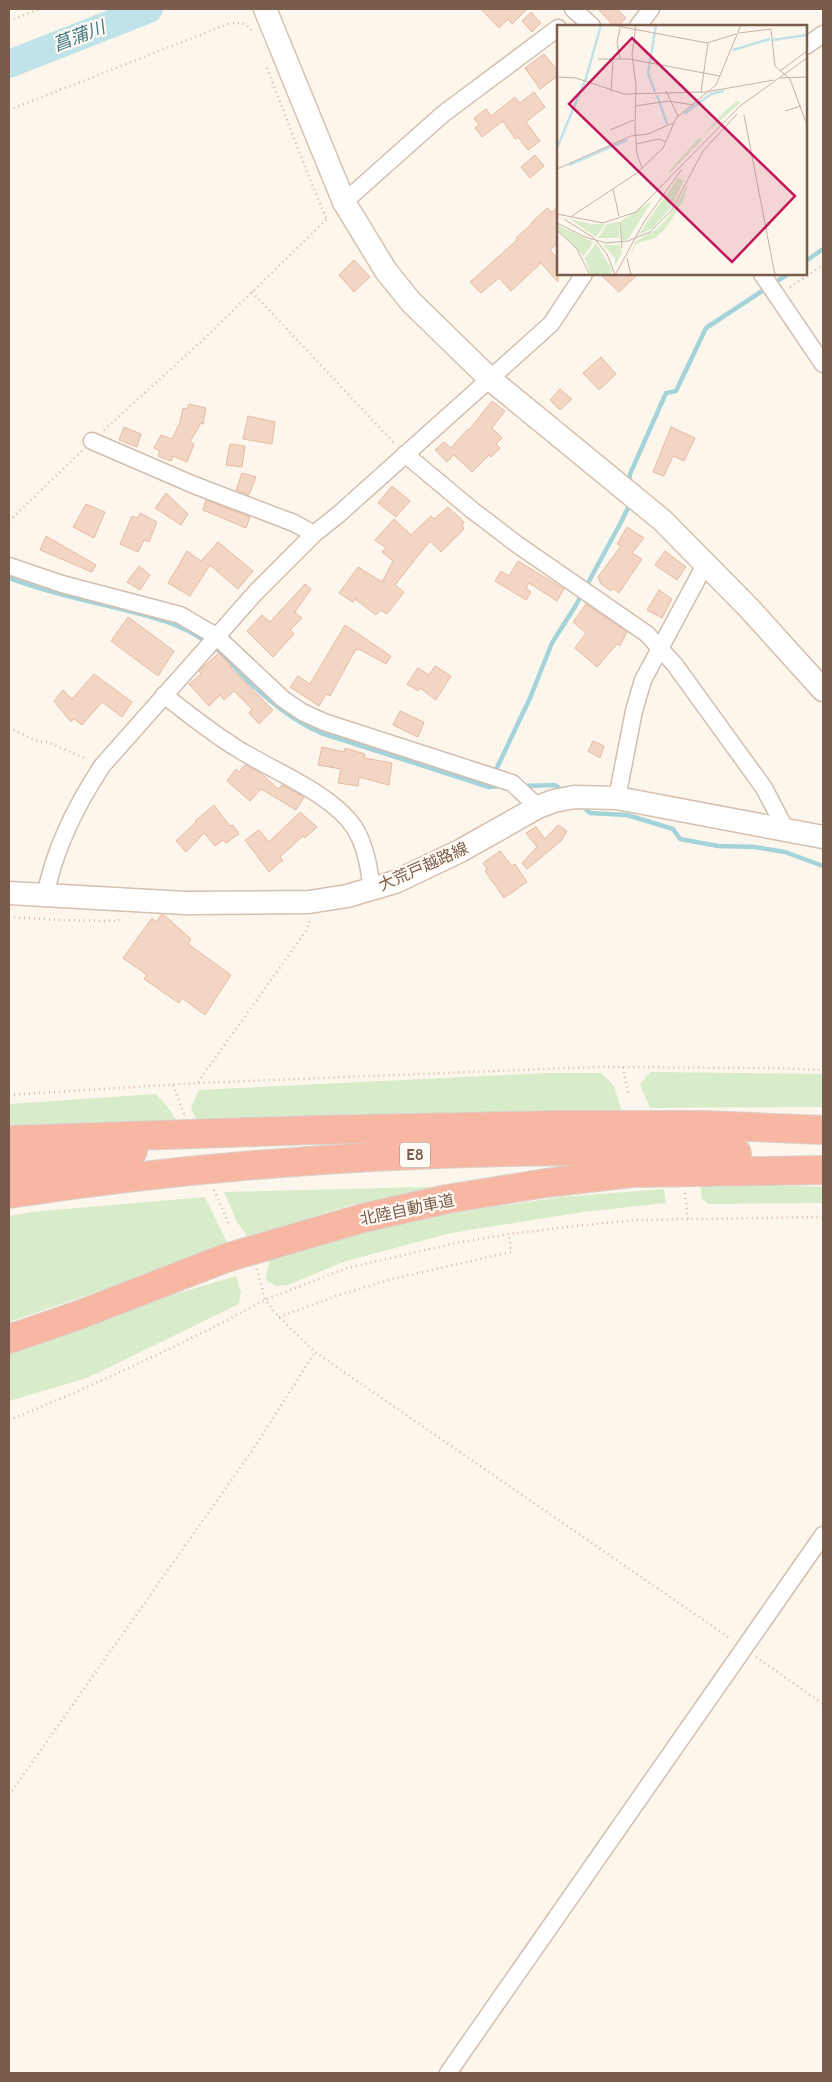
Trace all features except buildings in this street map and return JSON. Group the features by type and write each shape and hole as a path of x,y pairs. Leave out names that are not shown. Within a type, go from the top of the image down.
{"highway":[{"name":"E8","path":"9,1140 303,1130 560,1125 704,1125 823,1130"},
{"name":"E8","path":"9,1167 134,1151 424,1129"},
{"name":"E8","path":"9,1194 139,1177 267,1165 412,1155 560,1150 823,1154"},
{"name":"北陸自動車道","path":"9,1339 79,1315 226,1258 354,1220 447,1199 546,1183 632,1173 823,1170"}],"street":[{"path":"265,9 344,202 386,271 411,302 490,379 662,520 706,563 823,690"},
{"path":"639,25 651,9"},
{"path":"561,25 575,11 591,25"},
{"path":"344,202 443,114 557,28"},
{"path":"807,45 823,34"},
{"path":"45,897 55,855 86,790 102,766 216,636 314,534 339,514 551,324 583,275"},
{"path":"763,275 823,364"},
{"path":"92,441 194,485 294,523 314,534"},
{"path":"405,454 472,510 647,634 675,664 764,788 786,830"},
{"path":"618,798 634,711 643,680 706,563"},
{"path":"9,566 62,584 180,615 216,636 277,694 302,712 324,722 512,783 538,807"},
{"path":"164,695 208,730 239,750 307,788 344,816 354,828 366,851 372,889"},
{"name":"大荒戸越路線","path":"9,893 132,902 185,903 309,902 347,896 395,882 460,851 538,807 574,797 618,798 823,837"},
{"path":"448,2073 823,1534"}],"path":[{"path":"9,21 40,9"},
{"path":"9,110 228,24 241,22 249,26 255,35"},
{"path":"265,62 327,220"},
{"path":"9,521 92,441 205,338 344,202"},
{"path":"776,296 823,265"},
{"path":"252,292 405,454"},
{"path":"9,728 102,766"},
{"path":"9,917 118,921 132,902"},
{"path":"197,1083 306,931 311,917 309,902"},
{"path":"623,1067 628,1093"},
{"path":"9,1095 197,1083 546,1068 771,1068 823,1070"},
{"path":"173,1085 186,1119"},
{"path":"214,1190 230,1227"},
{"path":"685,1193 688,1219"},
{"path":"9,1420 142,1362 265,1300 347,1268 456,1243 509,1234 637,1220 823,1217"},
{"path":"279,1317 339,1295 392,1280 511,1252 509,1234"},
{"path":"257,1268 265,1300 279,1317 315,1352 823,1704"},
{"path":"9,1795 252,1451 315,1352"}],"green space":[{"path":"650,1072 823,1074 823,1107 650,1108 640,1085"},
{"path":"548,1073 601,1073 614,1086 622,1112 198,1124 191,1107 199,1090"},
{"path":"156,1094 167,1106 181,1127 9,1133 9,1104"},
{"path":"700,1183 823,1187 823,1203 708,1204 702,1199"},
{"path":"463,1186 354,1204 248,1237 237,1222 224,1192"},
{"path":"664,1189 666,1203 583,1212 451,1233 346,1261 288,1285 276,1286 266,1280 269,1261 384,1227 456,1212 562,1197"},
{"path":"205,1197 229,1246 9,1322 9,1216 31,1212"},
{"path":"236,1276 241,1292 239,1304 87,1378 9,1401 9,1351 46,1341 162,1298"}],"waterway":[{"name":"菖蒲川","path":"9,64 149,9"},
{"path":"807,260 823,249"},
{"path":"629,484 630,474 666,393 676,391 706,328 786,275"},
{"path":"494,774 530,698 552,643 576,605 620,524 629,502"},
{"path":"9,578 60,594 161,620 185,629 206,642"},
{"path":"213,646 272,702 300,722 321,733 489,787 502,786"},
{"path":"523,786 555,785 563,791"},
{"path":"581,805 590,813 627,815 673,829 680,839 718,846 755,847 785,852 823,866"}]}
